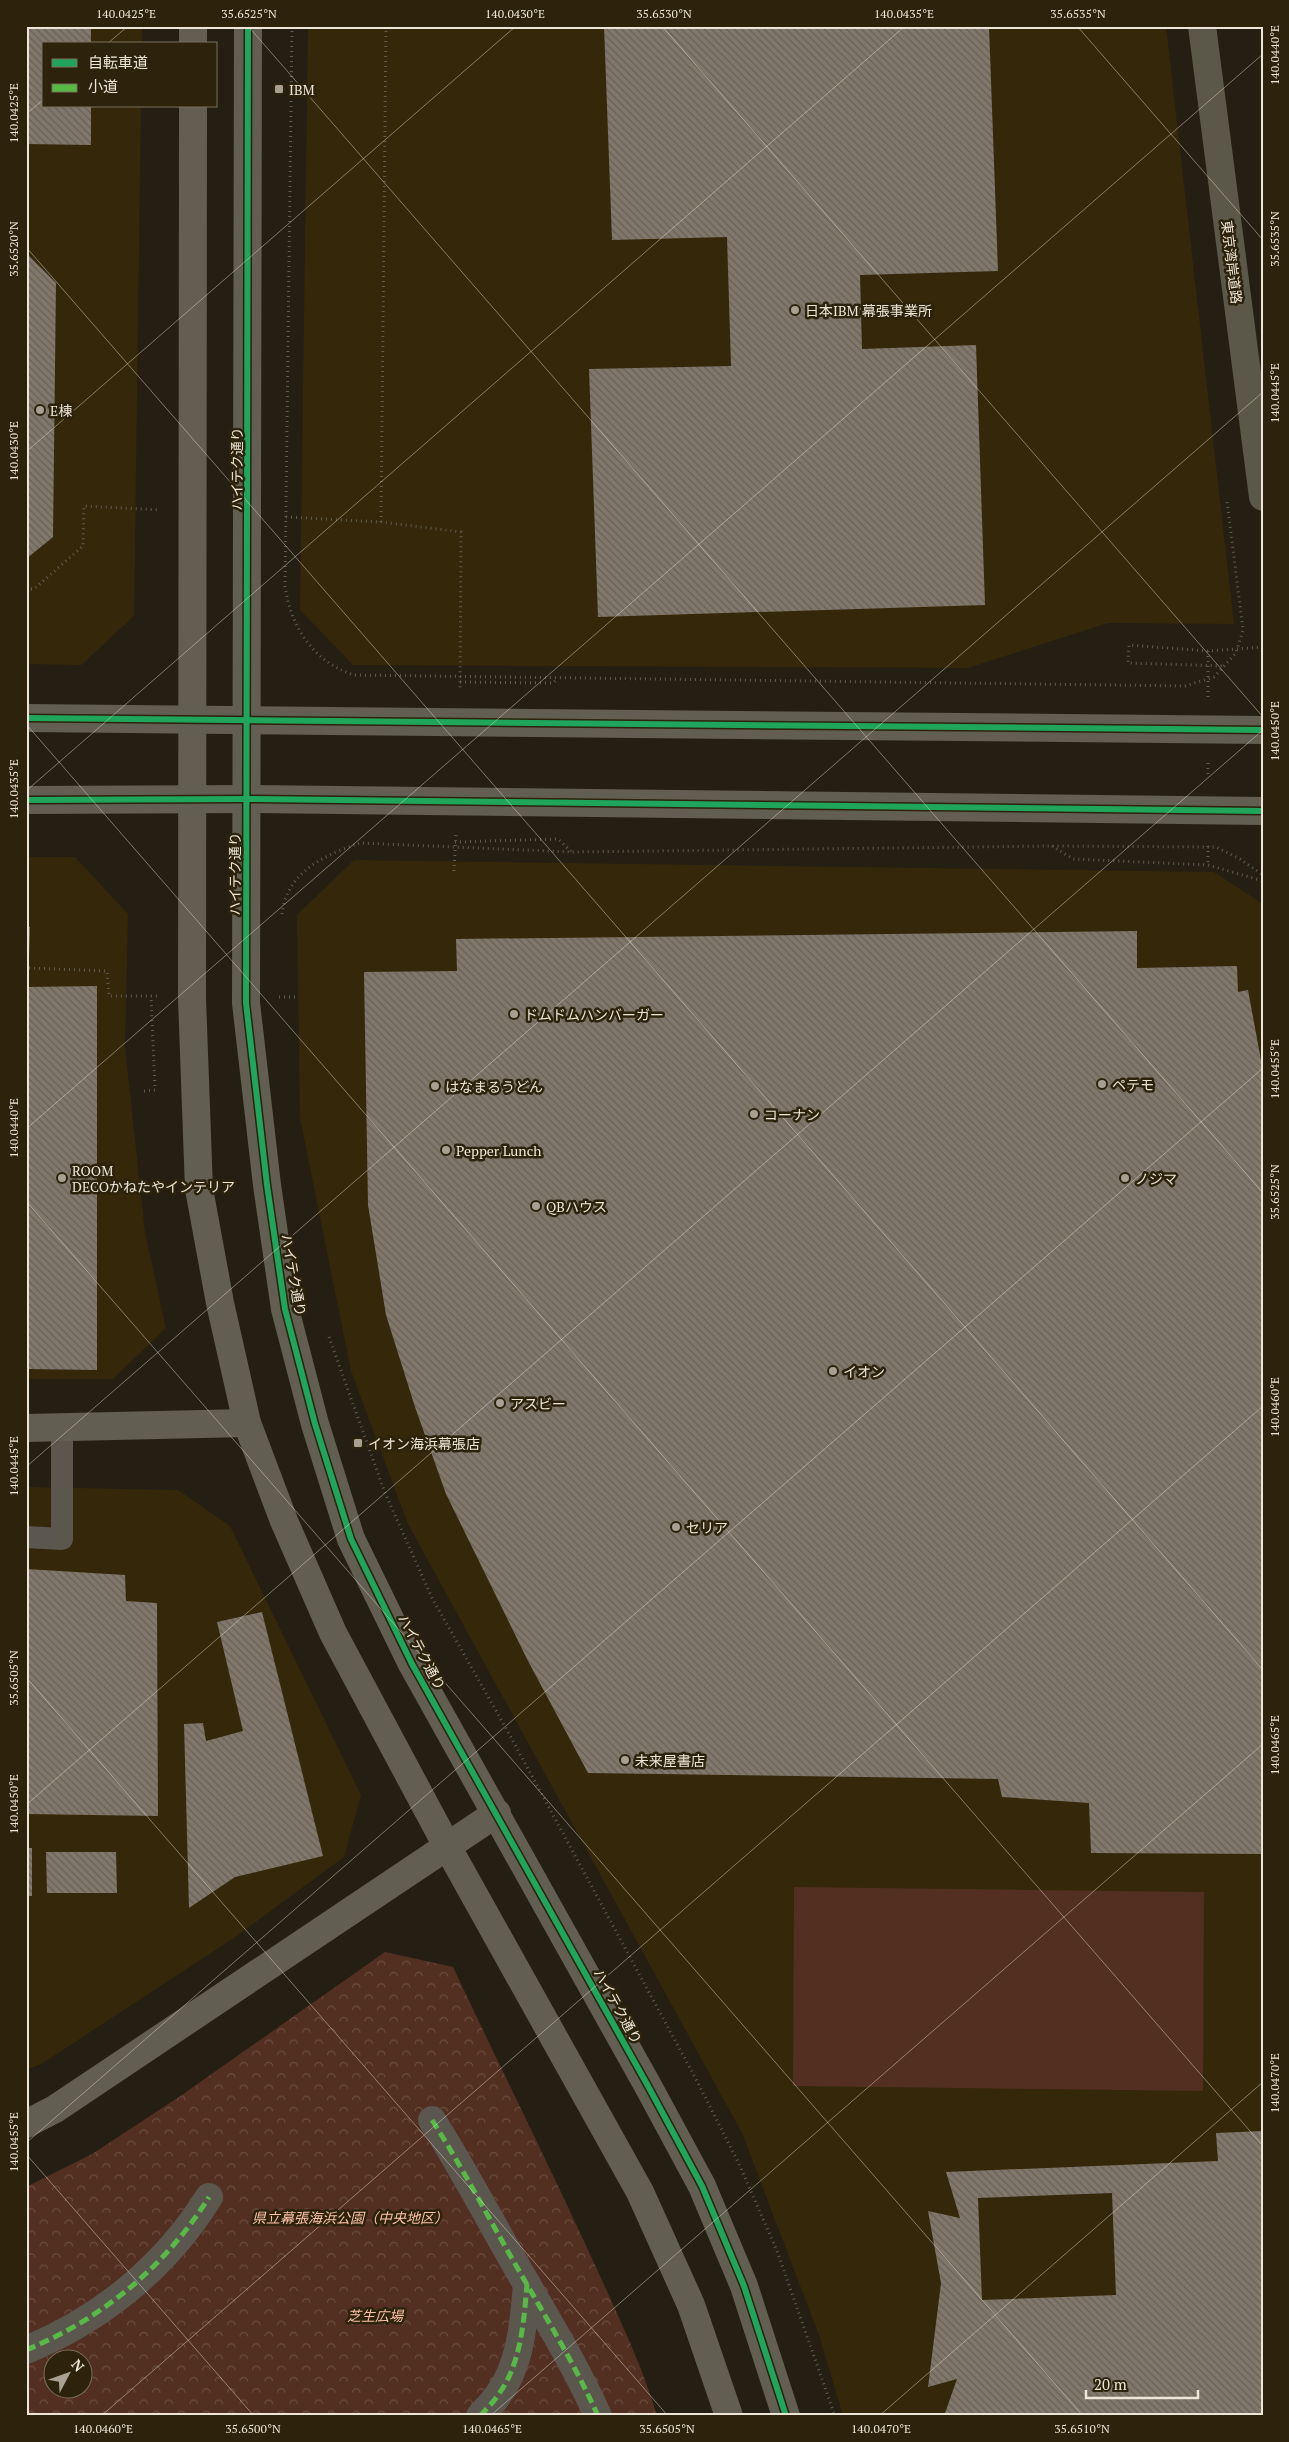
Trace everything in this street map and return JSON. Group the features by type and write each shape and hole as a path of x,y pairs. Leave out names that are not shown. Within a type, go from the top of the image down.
{"highway":[{"name":"東京湾岸道路","path":"1202,26 1263,497"}],"street":[{"path":"193,26 193,42"},
{"name":"ハイテク通り","path":"248,26 246,1002 267,1185 285,1309 315,1424 351,1539 412,1664 497,1813 702,2186 744,2286 786,2416"},
{"path":"193,108 194,720 192,999 199,1190 220,1303 247,1422 284,1522 333,1633 447,1846 640,2192 691,2305 729,2416"},
{"path":"26,718 1263,730"},
{"path":"26,800 247,799 1263,811"},
{"path":"26,1428 247,1422"},
{"path":"26,2124 54,2109 497,1813"},
{"path":"432,2120 468,2178 584,2383 598,2416"},
{"path":"26,2350 50,2340 86,2319 120,2296 149,2272 190,2228 209,2197"},
{"path":"480,2416 499,2394 511,2372 524,2317 527,2284"}],"lane":[{"path":"26,1537 62,1539 62,1427"}],"path":[{"path":"292,26 285,586 288,605 301,635 334,668 354,675 1185,686 1214,676 1225,666 1236,653 1243,630 1226,492"},
{"path":"386,26 381,522 461,532 460,692"},
{"path":"1208,651 1129,645 1128,663 1225,666"},
{"path":"460,682 553,683 559,678"},
{"path":"454,871 456,833"},
{"path":"455,842 558,838 572,852"},
{"path":"281,919 287,894 302,875 327,855 360,843 572,852 1051,846 1216,847 1240,859 1263,875"},
{"path":"1051,846 1074,859 1208,865 1263,881"},
{"path":"278,993 278,1003"},
{"path":"144,1091 156,1090 151,996"},
{"path":"328,1334 385,1493 432,1598 507,1730 697,2081 739,2164 777,2251 835,2416"}],"shaded area":[{"path":"26,26 142,26 142,42 42,42 42,108 141,108 134,616 81,665 26,664"},
{"path":"308,26 1166,26 1234,624 1108,623 968,668 353,665 300,610"},
{"path":"26,857 75,857 128,914 125,1047 145,1233 166,1328 113,1379 26,1379"},
{"name":"イオン","path":"354,860 1214,872 1263,904 1263,2416 843,2416 820,2338 742,2133 408,1524 351,1371 300,1118 297,915"},
{"path":"26,1487 178,1490 230,1526 361,1795 344,1857 234,1938 43,2063 26,2070"}],"green space":[{"path":"794,1887 1204,1892 1203,2091 793,2086"},
{"name":"県立幕張海浜公園（中央地区）","path":"385,1952 453,1967 612,2302 637,2358 657,2416 26,2416 26,2187 92,2154 179,2097"}],"building":[{"path":"26,26 91,26 91,42 42,42 42,108 91,108 91,145 26,144"},
{"name":"日本IBM 幕張事業所","path":"604,26 989,26 998,271 860,275 862,349 976,345 985,605 598,617 589,369 731,366 727,237 612,240"},
{"name":"E棟","path":"26,253 56,283 53,537 26,559"},
{"path":"26,927 30,927 28,986 26,986"},
{"name":"イオン","path":"1137,931 1137,968 1237,966 1238,992 1248,990 1263,1071 1263,1854 1091,1853 1089,1803 1002,1797 998,1779 588,1773 528,1661 446,1494 415,1407 386,1315 368,1205 364,972 457,971 456,939"},
{"name":"ROOM DECOかねたやインテリア","path":"97,986 97,1370 26,1369 26,987"},
{"path":"26,1569 125,1575 126,1601 157,1603 158,1816 26,1814"},
{"path":"262,1612 323,1856 235,1877 189,1908 184,1724 203,1723 206,1741 243,1731 217,1622"},
{"path":"26,1848 32,1848 32,1896 26,1896"},
{"path":"46,1852 116,1852 117,1893 47,1893"},
{"path":"1263,2131 1263,2416 1229,2416 1229,2413 1160,2416 944,2416 957,2379 928,2387 941,2283 928,2211 960,2218 946,2172 1218,2161 1216,2133","holes":["1112,2193 1116,2295 982,2300 978,2198"]}],"marked path":[{"path":"432,2120 558,2338 598,2416"},
{"path":"26,2350 81,2323 130,2288 173,2246 209,2197"},
{"path":"480,2416 496,2398 512,2370 520,2342 527,2284"}],"cycle path":[{"path":"248,26 246,1003 267,1185 285,1309 315,1424 351,1539 412,1664 702,2186 744,2286 786,2416"},
{"path":"26,718 1263,730"},
{"path":"26,800 247,799 1263,811"}],"place":[{"name":"IBM","path":"279,89"},
{"name":"日本IBM 幕張事業所","path":"795,310"},
{"name":"E棟","path":"40,410"},
{"name":"ドムドムハンバーガー","path":"514,1014"},
{"name":"ペテモ","path":"1102,1084"},
{"name":"はなまるうどん","path":"435,1086"},
{"name":"コーナン","path":"754,1114"},
{"name":"Pepper Lunch","path":"446,1150"},
{"name":"ROOM DECOかねたやインテリア","path":"62,1178"},
{"name":"ノジマ","path":"1125,1178"},
{"name":"QBハウス","path":"536,1206"},
{"name":"イオン","path":"833,1371"},
{"name":"アスビー","path":"500,1403"},
{"name":"イオン海浜幕張店","path":"358,1443"},
{"name":"セリア","path":"676,1527"},
{"name":"未来屋書店","path":"625,1760"}],"park label":[{"name":"芝生広場","path":"375,2315"}]}
